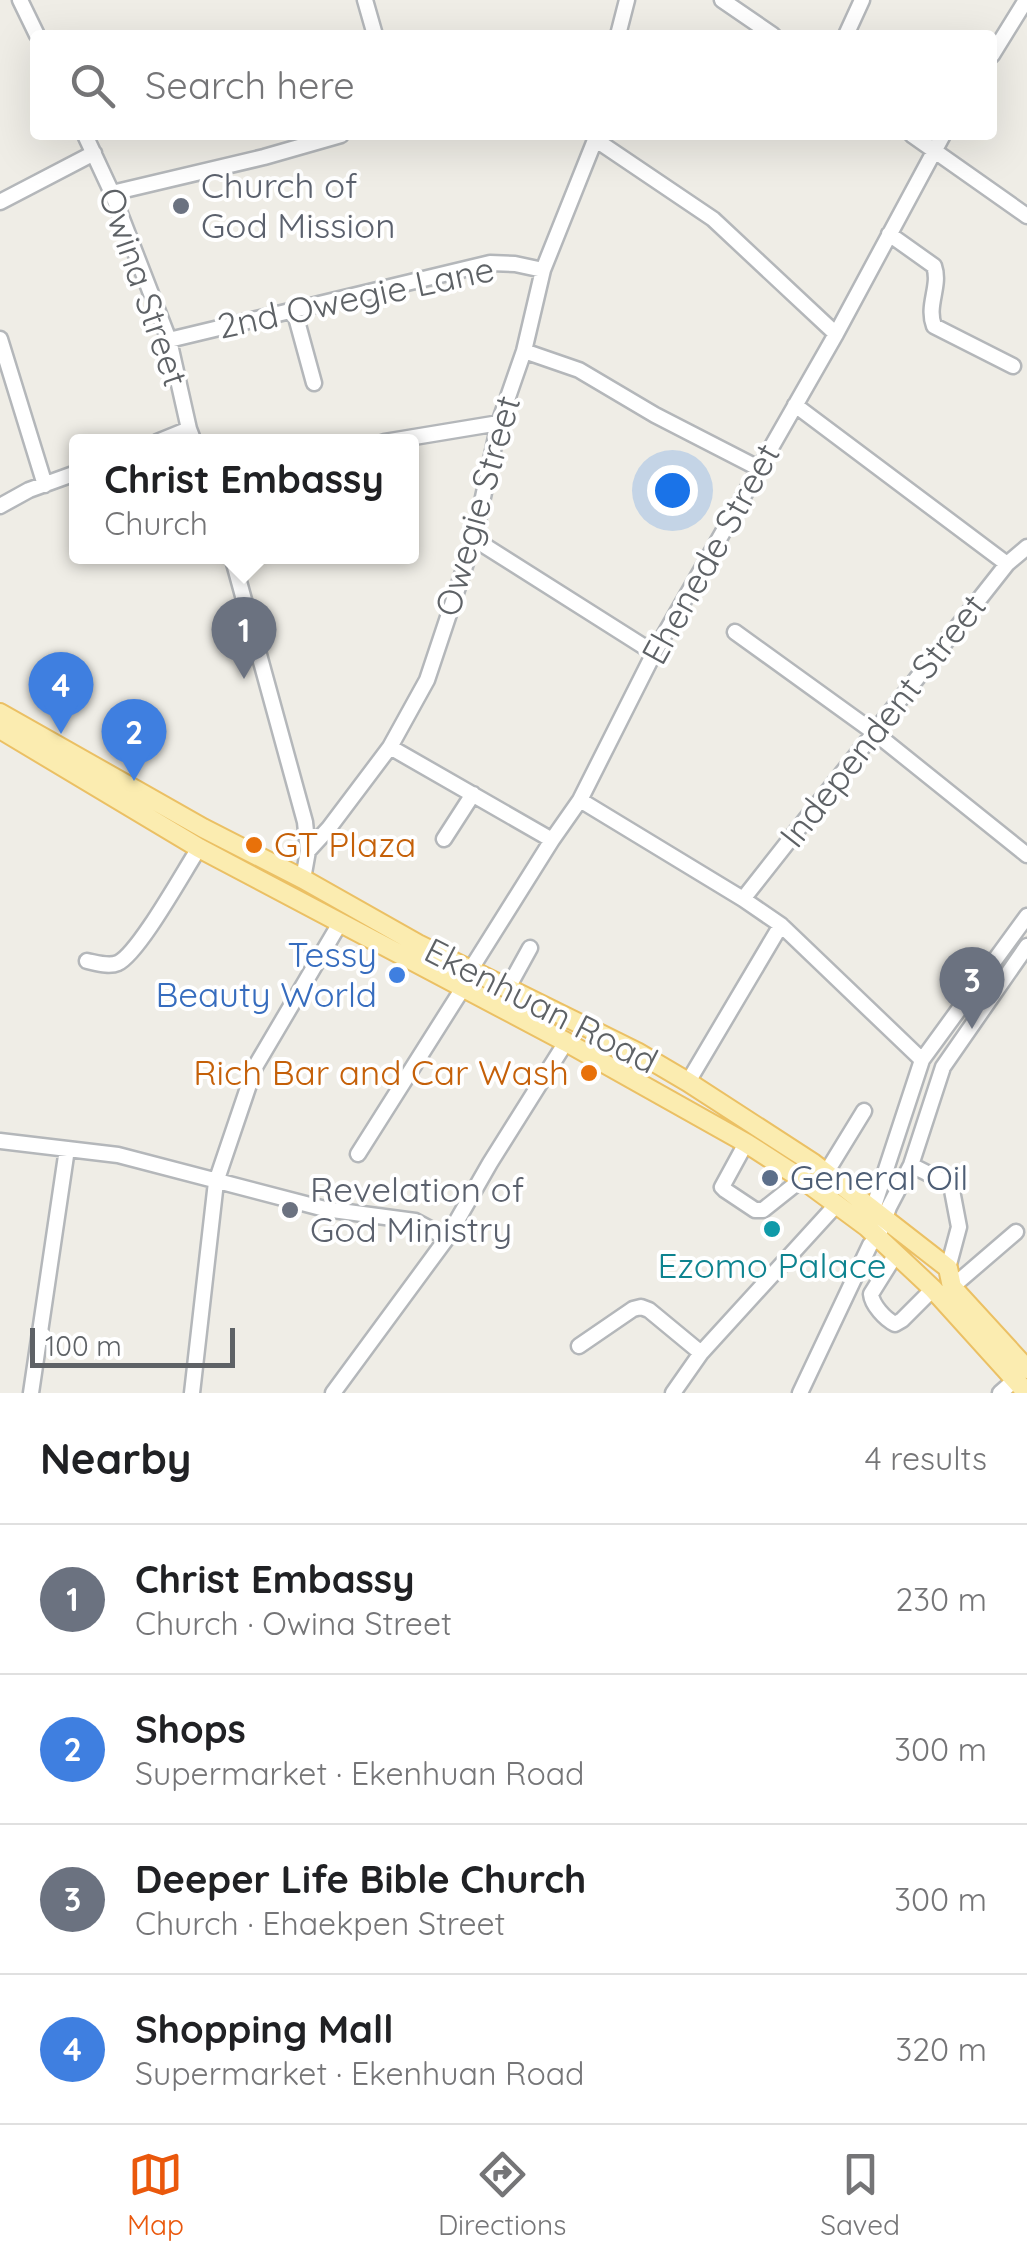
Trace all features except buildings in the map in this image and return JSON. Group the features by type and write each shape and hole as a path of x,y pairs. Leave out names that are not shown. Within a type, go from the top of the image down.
{"main road":[{"name":"Ekenhuan Road","path":"0,712 202,828 688,1082 826,1173 896,1254 944,1281"},
{"name":"Ekenhuan Road","path":"0,729 199,848 566,1042 746,1143 875,1228 944,1281 1023,1381"}],"street":[{"path":"20,0 35,30"},
{"path":"365,0 374,30"},
{"path":"619,30 627,0"},
{"path":"722,0 766,30"},
{"path":"848,30 862,0"},
{"path":"997,47 1026,0"},
{"name":"Owina Street","path":"87,140 112,192 169,340 191,434"},
{"path":"112,192 324,140"},
{"name":"Owegie Street","path":"308,851 390,747 426,680 474,539 499,423 524,350 543,270 596,140"},
{"path":"600,140 712,220 836,334"},
{"path":"919,140 1027,216"},
{"name":"Ehenede Street","path":"471,969 580,800 654,653 941,140"},
{"path":"0,202 94,154"},
{"path":"890,234 934,266 937,274 929,314 934,326 1013,366"},
{"name":"2nd Owegie Lane","path":"169,340 490,263 543,270"},
{"path":"294,310 314,383"},
{"path":"0,339 45,485"},
{"path":"524,350 579,370 655,415 760,469"},
{"path":"795,404 1006,564"},
{"path":"419,436 499,423"},
{"path":"0,506 69,476"},
{"path":"474,539 654,653"},
{"name":"Independent Street","path":"743,899 1006,564 1027,546"},
{"path":"234,564 305,822 308,851 303,878"},
{"path":"735,632 875,733 1027,855"},
{"path":"390,747 552,840"},
{"path":"444,840 473,794"},
{"path":"580,800 781,925 922,1060"},
{"path":"87,961 112,965 126,957 148,930 199,848"},
{"path":"875,1228 922,1060 1027,916"},
{"path":"192,1393 216,1182 256,1068 340,923"},
{"path":"688,1082 781,925"},
{"path":"800,1393 875,1228 911,1164 943,1068 1027,946"},
{"path":"508,988 530,948"},
{"path":"358,1154 463,988"},
{"path":"333,1393 447,1238 566,1042"},
{"path":"826,1173 864,1111"},
{"path":"0,1141 118,1155 324,1209 415,1221 447,1238"},
{"path":"746,1143 722,1187 724,1190 755,1210 763,1210 802,1180"},
{"path":"32,1393 67,1149"},
{"path":"911,1164 951,1185 959,1228 944,1281"},
{"path":"672,1393 702,1353 836,1204"},
{"path":"896,1254 871,1294 873,1302 895,1324 944,1281 1016,1232"},
{"path":"579,1346 642,1307 702,1353"},
{"path":"1000,1393 1023,1381"}],"place":[{"name":"Church of God Mission","path":"181,206"},
{"name":"Christ Embassy","path":"244,679"},
{"name":"Shopping Mall","path":"61,734"},
{"name":"Shops","path":"134,781"},
{"name":"GT Plaza","path":"254,845"},
{"name":"Tessy Beauty World","path":"397,975"},
{"name":"Deeper Life Bible Church","path":"972,1029"},
{"name":"Rich Bar and Car Wash","path":"589,1073"},
{"name":"General Oil","path":"770,1178"},
{"name":"Revelation of God Ministry","path":"290,1210"},
{"name":"Ezomo Palace","path":"772,1229"}]}
